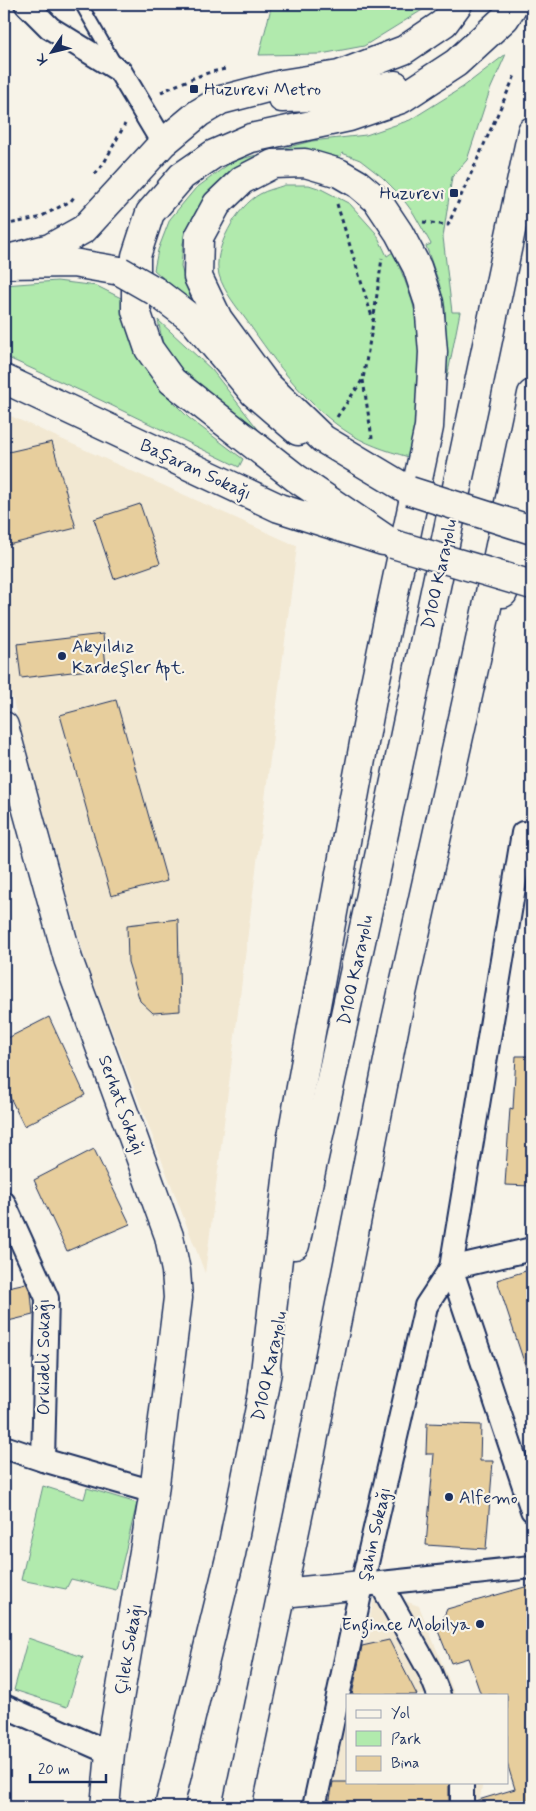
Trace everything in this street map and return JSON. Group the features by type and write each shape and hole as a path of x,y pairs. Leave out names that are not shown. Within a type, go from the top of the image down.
{"main road":[{"path":"4,262 50,248 84,229 163,143 200,113 221,100 282,84 339,75 404,50 444,23 458,4"},
{"path":"221,100 344,96 397,85 428,68 461,46 503,4"},
{"path":"393,544 296,478 172,381 148,349 136,311 136,256 150,214 182,176 214,154 251,138 349,117 401,99 456,63 505,18 514,4"},
{"name":"D100 Karayolu","path":"169,1807 231,1554 264,1390 532,132"},
{"path":"264,1390 292,1136 374,684 429,427 433,352 429,303 416,266 399,233 377,200 358,184 338,173 305,163 273,164 242,180 217,204 199,236 198,277 218,319 266,383 323,439 410,491"},
{"path":"4,262 73,264 120,271 155,291 193,320 254,393 317,448 366,478 532,530"},
{"name":"Başaran Sokağı","path":"4,379 278,508 532,585"},
{"path":"237,1807 283,1593 394,1025 475,664 532,394"},
{"path":"475,664 520,552 532,507"},
{"name":"Serhat Sokağı","path":"4,726 68,960 171,1245 176,1271 178,1298 154,1492"},
{"name":"Çilek Sokağı","path":"105,1807 110,1753 154,1492"},
{"path":"283,1593 371,1585"}],"street":[{"path":"26,4 50,28 120,71 163,143"},
{"path":"523,833 451,1268 532,1510"},
{"name":"Orkideli Sokağı","path":"4,1203 47,1298 43,1460"},
{"path":"451,1268 532,1249"},
{"name":"Şahin Sokağı","path":"314,1807 371,1585 426,1306 451,1268"},
{"path":"4,1447 154,1492"},
{"path":"439,1694 430,1672 371,1585 532,1567"},
{"path":"4,1706 110,1753"},
{"path":"462,1784 462,1807"}],"lane":[{"path":"82,4 120,71"}],"path":[{"path":"417,222 448,225 516,74"},
{"path":"336,201 374,323"},
{"path":"374,448 363,379 374,323 382,252"},
{"path":"332,424 363,379"}],"shaded area":[{"path":"4,413 297,546 205,1273 87,966 4,669"},
{"path":"376,1591 419,1606 455,1694 352,1694"},
{"path":"346,1718 346,1784 483,1784 478,1807 325,1807"}],"green space":[{"path":"272,4 432,4 364,46 321,54 259,55"},
{"path":"506,54 490,90 467,160 452,177 443,237 452,312 460,312 447,378 445,307 426,246 431,244 414,214 400,195 382,177 360,160 342,153 340,158 314,151 276,150 312,141 366,135 410,120 463,87"},
{"path":"269,152 239,166 210,190 194,216 183,243 181,267 192,303 154,270 158,250 170,219 195,189 233,161"},
{"path":"285,185 309,185 350,204 376,233 387,256 393,252 411,299 417,319 421,345 421,394 416,459 367,443 352,435 321,412 294,384 269,353 224,287 219,275 219,253 235,218 251,200 263,193"},
{"path":"57,281 97,286 123,299 161,390 189,418 243,459 239,467 4,356 4,285"},
{"path":"158,320 212,370 261,433 211,398 182,369 163,344"},
{"path":"43,1486 84,1499 87,1488 137,1503 116,1590 71,1579 66,1589 21,1580"},
{"path":"28,1638 83,1657 67,1707 14,1690"}],"building":[{"path":"52,442 76,528 8,545 4,531 4,453"},
{"path":"140,504 160,563 114,579 94,519"},
{"name":"Akyıldız Kardeşler Apt.","path":"103,634 106,668 21,678 17,644"},
{"path":"116,700 167,881 111,896 60,715"},
{"path":"178,919 180,1011 153,1013 140,1001 128,962 127,925"},
{"path":"49,1017 85,1095 24,1126 4,1085 4,1040"},
{"path":"516,1056 532,1056 532,1186 505,1185 510,1108 513,1109"},
{"path":"94,1149 130,1224 67,1251 34,1180"},
{"path":"532,1269 532,1373 528,1374 497,1280"},
{"path":"26,1283 31,1293 33,1315 4,1322 4,1288"},
{"path":"427,1423 481,1425 480,1461 493,1461 486,1549 426,1545 434,1454 426,1454"},
{"path":"532,1585 532,1807 475,1807 475,1801 515,1789 508,1766 508,1694 481,1694 468,1658 451,1663 438,1631 447,1609"},
{"path":"389,1640 416,1694 352,1694 362,1646"},
{"path":"333,1782 346,1782 346,1784 449,1784 449,1807 356,1807 329,1804"}],"place":[{"name":"Huzurevi Metro","path":"194,89"},
{"name":"Huzurevi","path":"454,193"},
{"name":"Akyıldız Kardeşler Apt.","path":"62,656"},
{"name":"Alfemo","path":"449,1497"},
{"name":"Engince Mobilya","path":"480,1624"}]}
